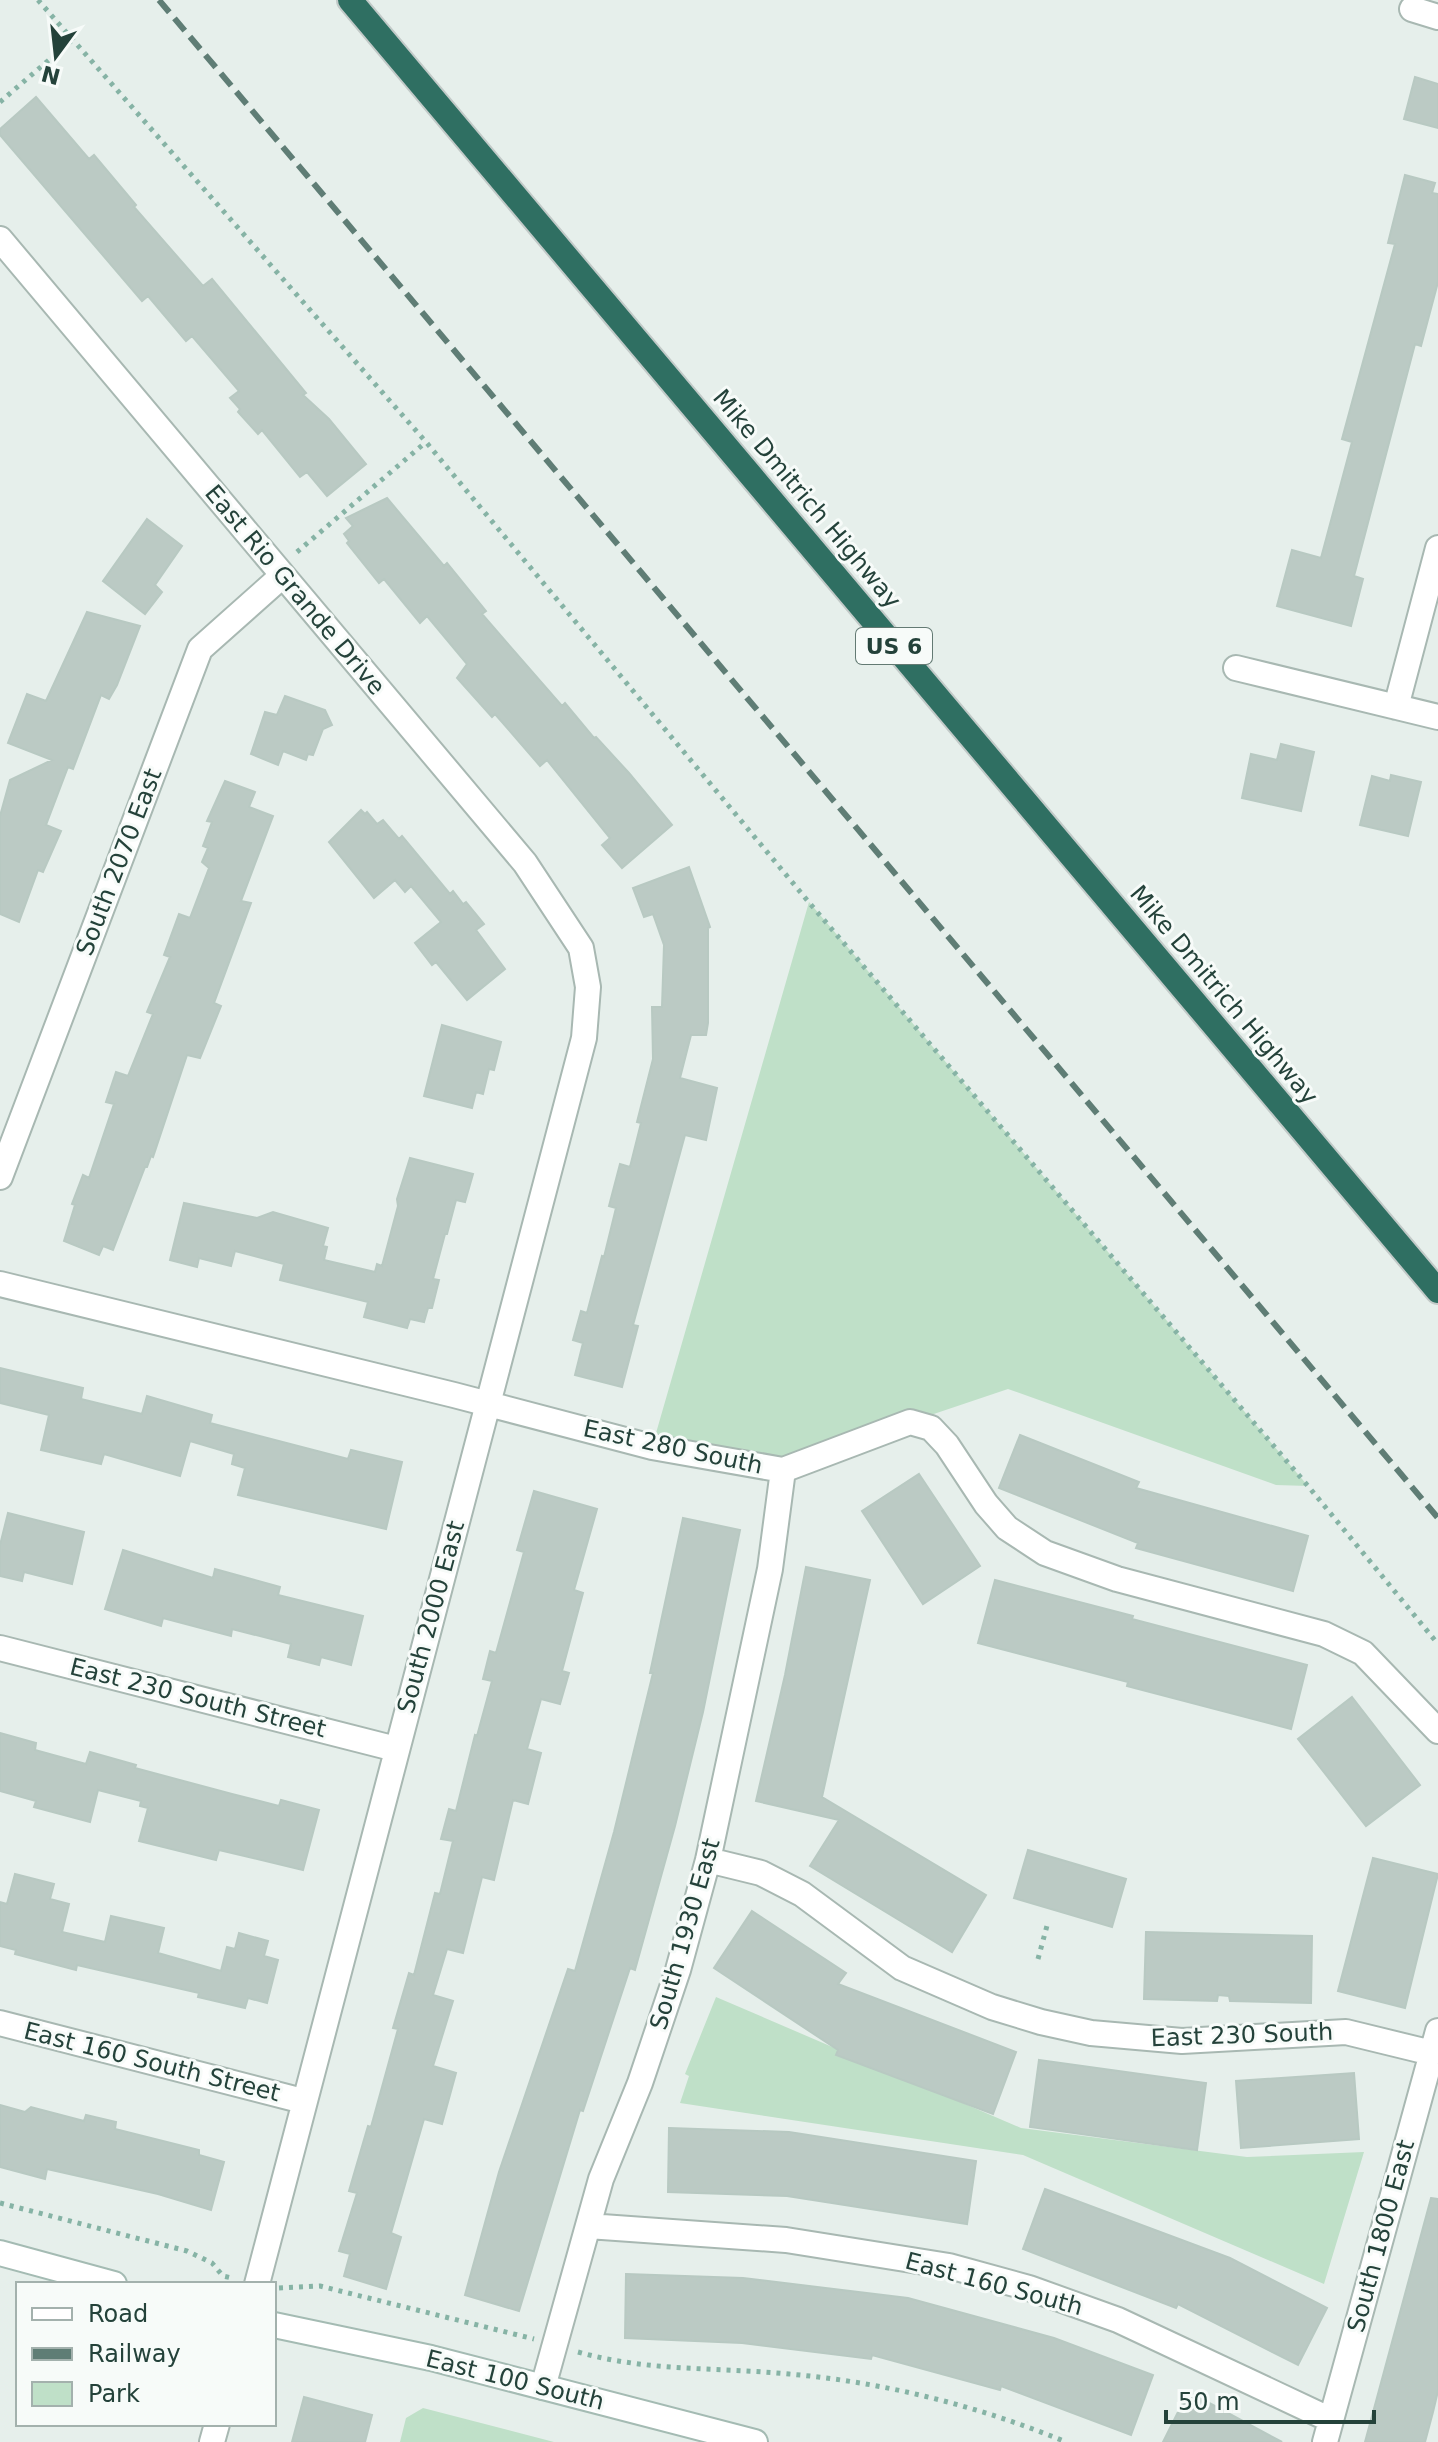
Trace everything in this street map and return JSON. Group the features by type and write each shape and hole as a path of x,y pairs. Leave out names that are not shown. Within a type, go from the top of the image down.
{"highway":[{"name":"Mike Dmitrich Highway","path":"350,0 1438,1291"}],"street":[{"path":"1412,9 1438,17"},
{"name":"East Rio Grande Drive","path":"0,239 525,863 581,948"},
{"path":"1396,707 1438,548"},
{"name":"South 2070 East","path":"0,1177 200,649 282,576"},
{"path":"1236,668 1438,717"},
{"name":"South 2000 East","path":"258,2282 584,1038 588,987 581,948"},
{"name":"East 280 South","path":"0,1284 488,1403 652,1447 783,1470 910,1422 931,1428 947,1445 986,1504 1007,1528 1045,1553 1117,1579 1324,1634 1363,1653 1438,1731"},
{"name":"South 1930 East","path":"543,2387 601,2179 640,2083 708,1860 767,1584 783,1470"},
{"name":"East 230 South Street","path":"0,1648 396,1749"},
{"name":"East 230 South","path":"708,1860 761,1873 802,1894 902,1968 992,2007 1041,2022 1091,2033 1182,2041 1346,2032 1435,2042"},
{"name":"East 160 South Street","path":"0,2023 303,2101"},
{"name":"South 1800 East","path":"1328,2431 1435,2042"},
{"name":"East 160 South","path":"588,2226 786,2240 949,2266 1029,2288 1118,2320 1328,2431"},
{"path":"0,2253 107,2282"},
{"name":"East 100 South","path":"276,2325 431,2358 755,2442"}],"path":[{"path":"38,0 426,442 812,906 1308,1486 1438,1644"},
{"path":"0,102 71,41"},
{"path":"297,552 426,442"},
{"path":"1038,1959 1048,1922"},
{"path":"0,2203 187,2251 212,2263"},
{"path":"285,2289 320,2286 521,2335"},
{"path":"591,2356 636,2366 763,2371 822,2377 939,2400 1066,2442"}],"green space":[{"path":"809,902 1308,1486 1276,1485 1008,1389 783,1470 652,1447"},
{"path":"716,1997 1021,2128 1247,2157 1364,2152 1324,2284 1023,2155 680,2103 689,2076 685,2074"},
{"path":"423,2408 554,2442 400,2442 406,2418"}],"building":[{"path":"1415,77 1438,84 1438,128 1404,119"},
{"path":"36,97 89,159 94,155 136,205 134,207 203,286 212,279 306,393 303,395 329,419 366,464 327,496 307,472 300,477 262,430 258,434 238,412 240,409 230,398 239,391 192,336 186,341 148,296 142,301 0,135 0,129"},
{"path":"1405,175 1435,183 1432,193 1438,194 1438,282 1421,346 1415,344 1354,576 1363,579 1351,626 1277,606 1292,550 1321,558 1352,442 1342,439 1395,244 1388,243"},
{"path":"387,498 444,566 447,563 486,611 482,614 562,706 565,703 672,825 622,868 602,845 610,838 547,760 540,766 495,714 492,717 457,678 467,664 427,616 420,623 384,579 379,583 347,543 349,541 344,534 353,526 346,518"},
{"path":"147,519 182,546 155,585 162,592 145,614 103,581"},
{"path":"87,612 140,626 117,685 109,699 101,695 73,769 68,767 46,825 61,831 43,872 38,870 19,922 0,914 0,816 10,780 52,760 8,743 27,694 46,701"},
{"path":"285,696 325,710 332,725 323,729 313,755 308,754 306,760 283,751 278,765 251,754 265,712 277,715"},
{"path":"1281,744 1314,752 1301,811 1242,798 1251,754 1277,760"},
{"path":"1391,775 1421,782 1408,836 1360,825 1372,776 1390,781"},
{"path":"225,781 255,792 249,807 273,816 241,901 251,903 214,1003 221,1006 200,1058 187,1055 153,1157 145,1167 113,1250 103,1246 99,1255 64,1241 75,1205 72,1204 83,1175 89,1178 114,1104 106,1102 116,1072 128,1076 153,1014 147,1012 170,957 164,955 179,914 190,918 209,868 202,862 208,848 203,846 212,822 207,821"},
{"path":"361,810 365,814 367,812 377,824 383,820 399,839 402,836 450,894 453,891 463,904 466,902 484,924 476,930 505,969 467,1000 436,962 432,965 415,943 441,922 411,886 405,892 395,880 374,898 329,842"},
{"path":"689,867 710,927 708,1023 706,1035 691,1035 680,1078 717,1088 706,1140 685,1135 633,1325 638,1326 622,1387 575,1375 583,1343 573,1340 581,1311 587,1313 604,1257 616,1208 609,1206 620,1164 630,1167 641,1123 637,1122 653,1059 652,1007 662,1007 664,945 653,914 644,917 633,888"},
{"path":"442,1025 501,1042 494,1070 489,1069 483,1094 476,1092 472,1108 424,1096"},
{"path":"410,1158 473,1174 465,1202 456,1200 433,1279 439,1280 432,1308 428,1308 424,1322 410,1319 407,1328 364,1317 368,1302 280,1280 284,1264 235,1251 231,1266 199,1258 197,1267 170,1260 184,1203 257,1218 273,1212 328,1228 323,1246 327,1247 324,1260 375,1272 377,1264 382,1266"},
{"path":"0,1368 83,1388 81,1399 142,1414 147,1396 212,1415 210,1423 348,1459 351,1450 402,1462 386,1529 238,1495 245,1468 232,1464 234,1454 190,1441 180,1476 104,1454 101,1464 41,1450 49,1415 0,1403"},
{"path":"1020,1435 1139,1482 1136,1488 1308,1536 1293,1591 1136,1548 1138,1543 999,1488"},
{"path":"919,1474 980,1566 923,1604 862,1511"},
{"path":"534,1491 597,1509 574,1590 583,1593 562,1671 569,1673 560,1704 541,1699 527,1749 541,1753 528,1804 513,1800 494,1880 482,1877 463,1953 447,1949 433,1995 453,2001 433,2066 456,2073 442,2124 424,2119 391,2233 401,2237 386,2289 344,2276 350,2254 339,2251 357,2193 349,2191 368,2126 371,2127 398,2029 393,2028 409,1973 414,1975 435,1893 440,1894 453,1841 441,1839 449,1809 456,1811 492,1681 483,1679 490,1651 496,1653 524,1552 517,1550"},
{"path":"8,1513 84,1532 72,1584 24,1572 22,1581 0,1576 0,1545"},
{"path":"683,1518 740,1530 703,1712 635,1970 630,1968 583,2111 580,2110 519,2311 465,2295 499,2172 568,1969 575,1971 614,1832 653,1673 650,1673"},
{"path":"123,1550 213,1578 215,1569 280,1587 278,1595 363,1616 351,1665 321,1657 319,1665 288,1657 291,1644 232,1629 231,1636 163,1618 161,1626 105,1609"},
{"path":"806,1567 870,1580 822,1797 986,1895 952,1952 810,1866 839,1820 756,1801"},
{"path":"995,1580 1307,1665 1291,1729 978,1643"},
{"path":"1352,1697 1420,1785 1366,1826 1298,1739"},
{"path":"0,1733 36,1743 35,1750 86,1764 90,1752 136,1765 135,1768 279,1806 281,1800 319,1810 303,1870 219,1850 216,1860 139,1841 148,1808 140,1806 141,1801 98,1790 90,1822 34,1807 36,1801 0,1791"},
{"path":"1028,1850 1126,1879 1112,1927 1014,1898"},
{"path":"1373,1858 1438,1874 1405,2008 1338,1991"},
{"path":"15,1874 54,1884 50,1899 69,1904 62,1932 105,1942 111,1916 164,1928 158,1953 221,1971 227,1947 235,1949 239,1933 268,1941 264,1956 278,1960 267,2003 248,1998 245,2008 198,1997 199,1993 77,1965 76,1970 15,1954 16,1950 0,1946 0,1902 7,1904"},
{"path":"752,1911 846,1973 838,1984 1016,2052 993,2114 836,2055 838,2050 714,1968"},
{"path":"1146,1932 1312,1936 1311,2003 1230,2001 1229,1996 1218,1995 1217,2001 1144,1999"},
{"path":"1039,2060 1206,2083 1197,2150 1030,2127"},
{"path":"1354,2073 1359,2139 1241,2148 1236,2081"},
{"path":"0,2105 25,2112 31,2107 84,2121 86,2115 116,2122 115,2129 199,2150 199,2155 224,2162 211,2210 158,2194 47,2169 45,2179 0,2167"},
{"path":"669,2128 789,2132 976,2161 967,2224 787,2196 668,2192"},
{"path":"1045,2189 1230,2258 1327,2308 1298,2365 1178,2304 1176,2308 1023,2249"},
{"path":"1431,2198 1438,2199 1438,2391 1425,2442 1365,2442"},
{"path":"626,2274 743,2278 908,2298 1054,2338 1153,2375 1131,2435 1001,2386 1000,2390 872,2355 871,2359 742,2343 625,2338"},
{"path":"1188,2392 1213,2405 1282,2442 1163,2442"},
{"path":"304,2397 372,2415 365,2442 292,2442"}],"railway":[{"path":"159,0 1438,1518"}]}
